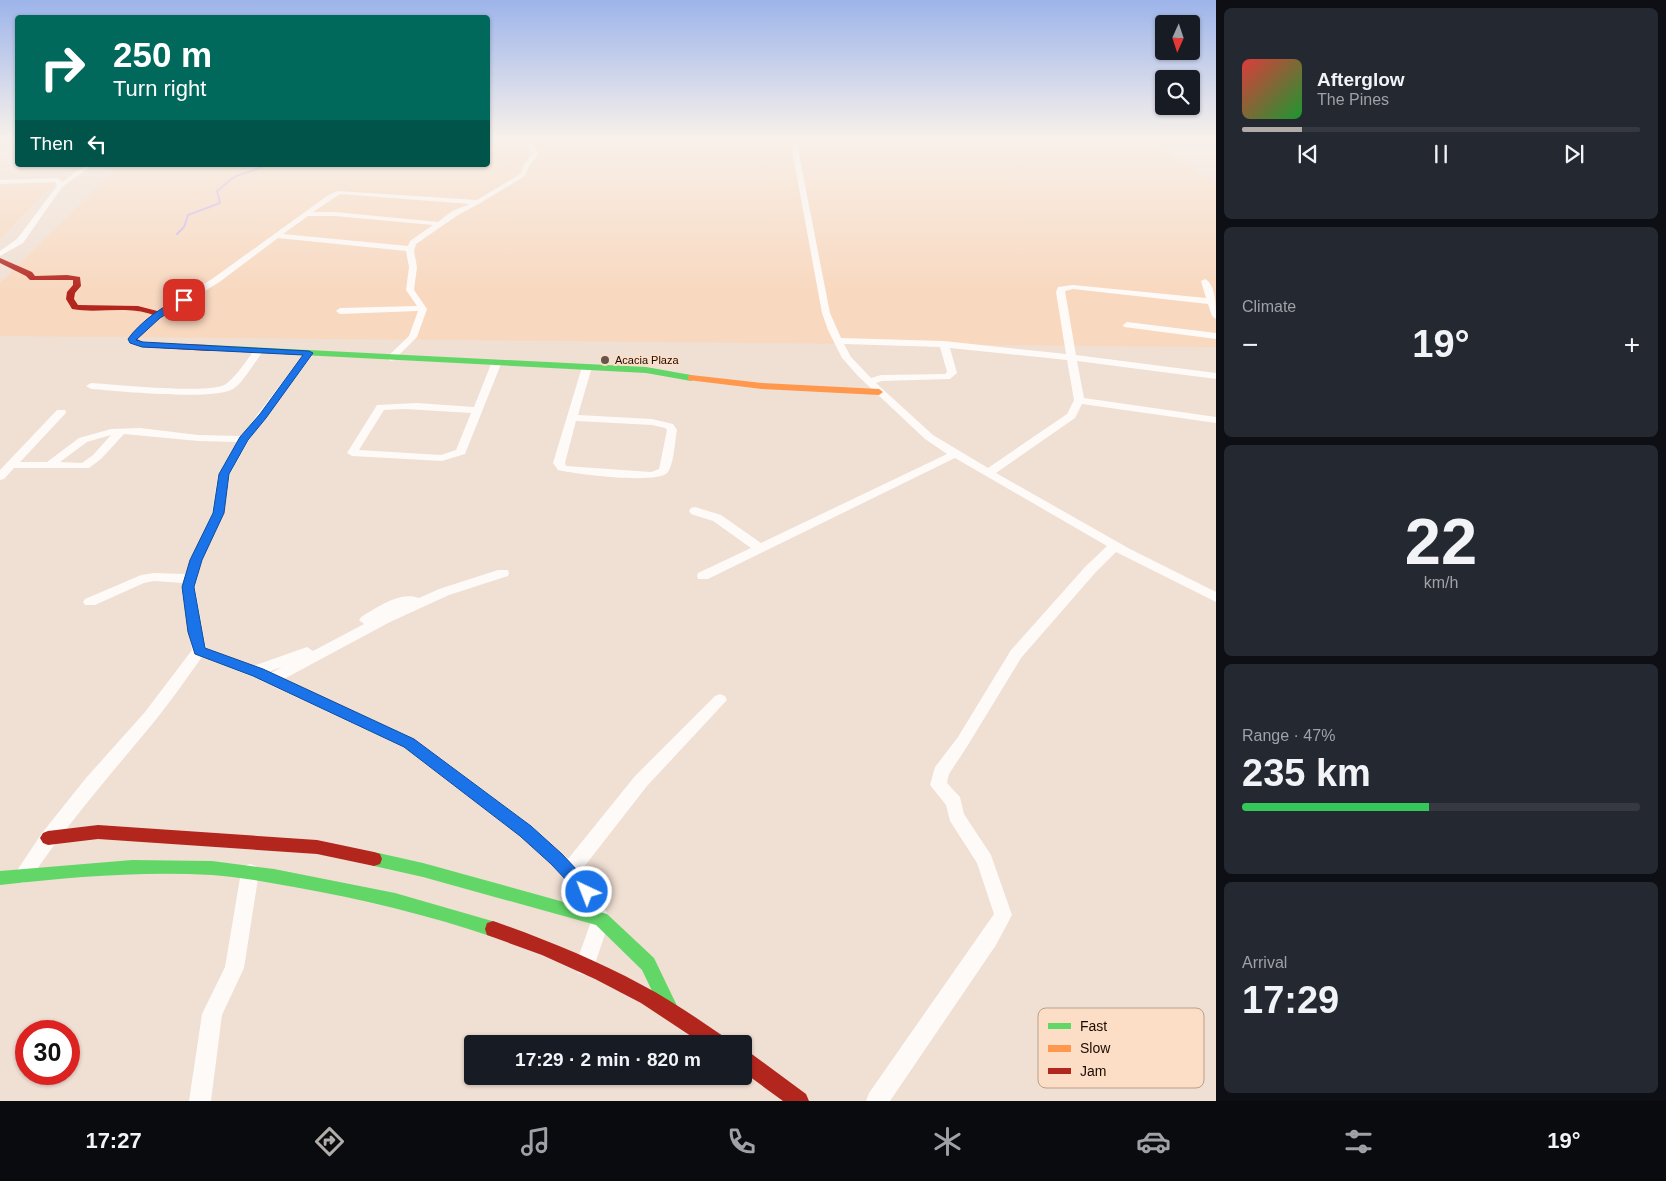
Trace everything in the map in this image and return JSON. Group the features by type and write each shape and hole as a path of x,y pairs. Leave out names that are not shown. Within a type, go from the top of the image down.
{"street":[{"path":"0,254 20,241 57,190"},
{"path":"391,358 412,341 418,330 423,309 410,290 414,268 411,249 413,243 455,213 497,190"},
{"path":"802,190 826,313 847,358 879,392 929,437 955,454 1126,552 1216,598"},
{"path":"478,202 345,191 334,194 215,281 157,316 132,339 142,345 646,370 688,379 742,385 879,392"},
{"path":"308,214 328,213 440,224"},
{"path":"278,236 411,249"},
{"path":"0,260 29,274 33,278 66,277 77,279 77,286 71,292 70,299 75,307 103,309 138,307 155,312 158,314 157,316"},
{"path":"1205,281 1216,316"},
{"path":"988,473 1070,416 1079,400 1061,289 1073,286 1213,302"},
{"path":"340,312 397,308 423,309"},
{"path":"1127,325 1216,336"},
{"path":"838,341 944,344 1073,357 1216,376"},
{"path":"869,382 881,378 947,377 952,373 944,344"},
{"path":"91,386 194,392 221,390 231,386 259,350"},
{"path":"23,875 48,838 92,782 150,716 199,651 188,587 196,560 218,513 224,474 244,439 309,353"},
{"path":"478,410 411,405 381,407 352,453 442,458 461,452 478,410 496,364"},
{"path":"572,418 652,422 669,426 672,430 664,470 661,473 651,475 575,471 562,468 560,462 572,418 587,367"},
{"path":"1079,400 1216,420"},
{"path":"0,477 61,412"},
{"path":"50,466 71,447 83,440 97,435 121,431 199,438 244,439"},
{"path":"10,465 78,467 90,463 121,431"},
{"path":"703,576 955,454"},
{"path":"695,512 717,518 760,548"},
{"path":"877,1101 989,939 1003,915 984,860 956,816 954,802 938,786 941,772 963,741 1016,654 1090,570 1116,545"},
{"path":"272,680 385,619 426,600 444,592 503,573"},
{"path":"90,602 141,579 154,577 191,579"},
{"path":"253,671 298,657 394,604 426,600"},
{"path":"199,651 253,671 409,743 526,831 587,892 600,919 648,964 671,1012"},
{"path":"569,872 640,781 720,700"},
{"path":"48,838 98,832 317,846 423,870 600,919"},
{"path":"0,878 146,866 212,868 250,872 379,895 447,915 530,944 585,966 624,985 706,1035"},
{"path":"200,1101 212,1014 234,968 250,872"},
{"path":"585,966 600,919"},
{"path":"752,1066 799,1101"}],"shaded area":[{"path":"0,190 48,190 0,239"},
{"path":"94,190 1216,190 1216,347 0,336 0,283"}],"waterway":[{"path":"177,234 184,227 188,215 220,203 218,190"}],"traffic: fast":[{"path":"210,348 646,370 691,378"},
{"path":"374,859 423,870 601,919 648,964 671,1012"},
{"path":"0,878 132,867 185,867 243,871 370,895 493,929"}],"traffic: slow":[{"path":"691,378 762,386 879,392"}],"traffic: jam":[{"path":"0,260 29,274 33,278 67,277 77,279 77,286 71,292 70,299 75,307 127,307 148,310 158,314 132,339 142,345 210,348"},
{"path":"48,838 98,832 317,847 374,859"},
{"path":"493,929 530,942 602,973 636,991 706,1035"},
{"path":"752,1066 799,1101"}],"place":[{"name":"Acacia Plaza","path":"605,360"}],"route":[{"path":"184,300 157,316 134,336 133,341 136,344 142,345 309,353 244,439 224,474 218,513 196,560 188,587 194,632 199,651 258,673 409,743 526,831 557,859 587,892"}]}
